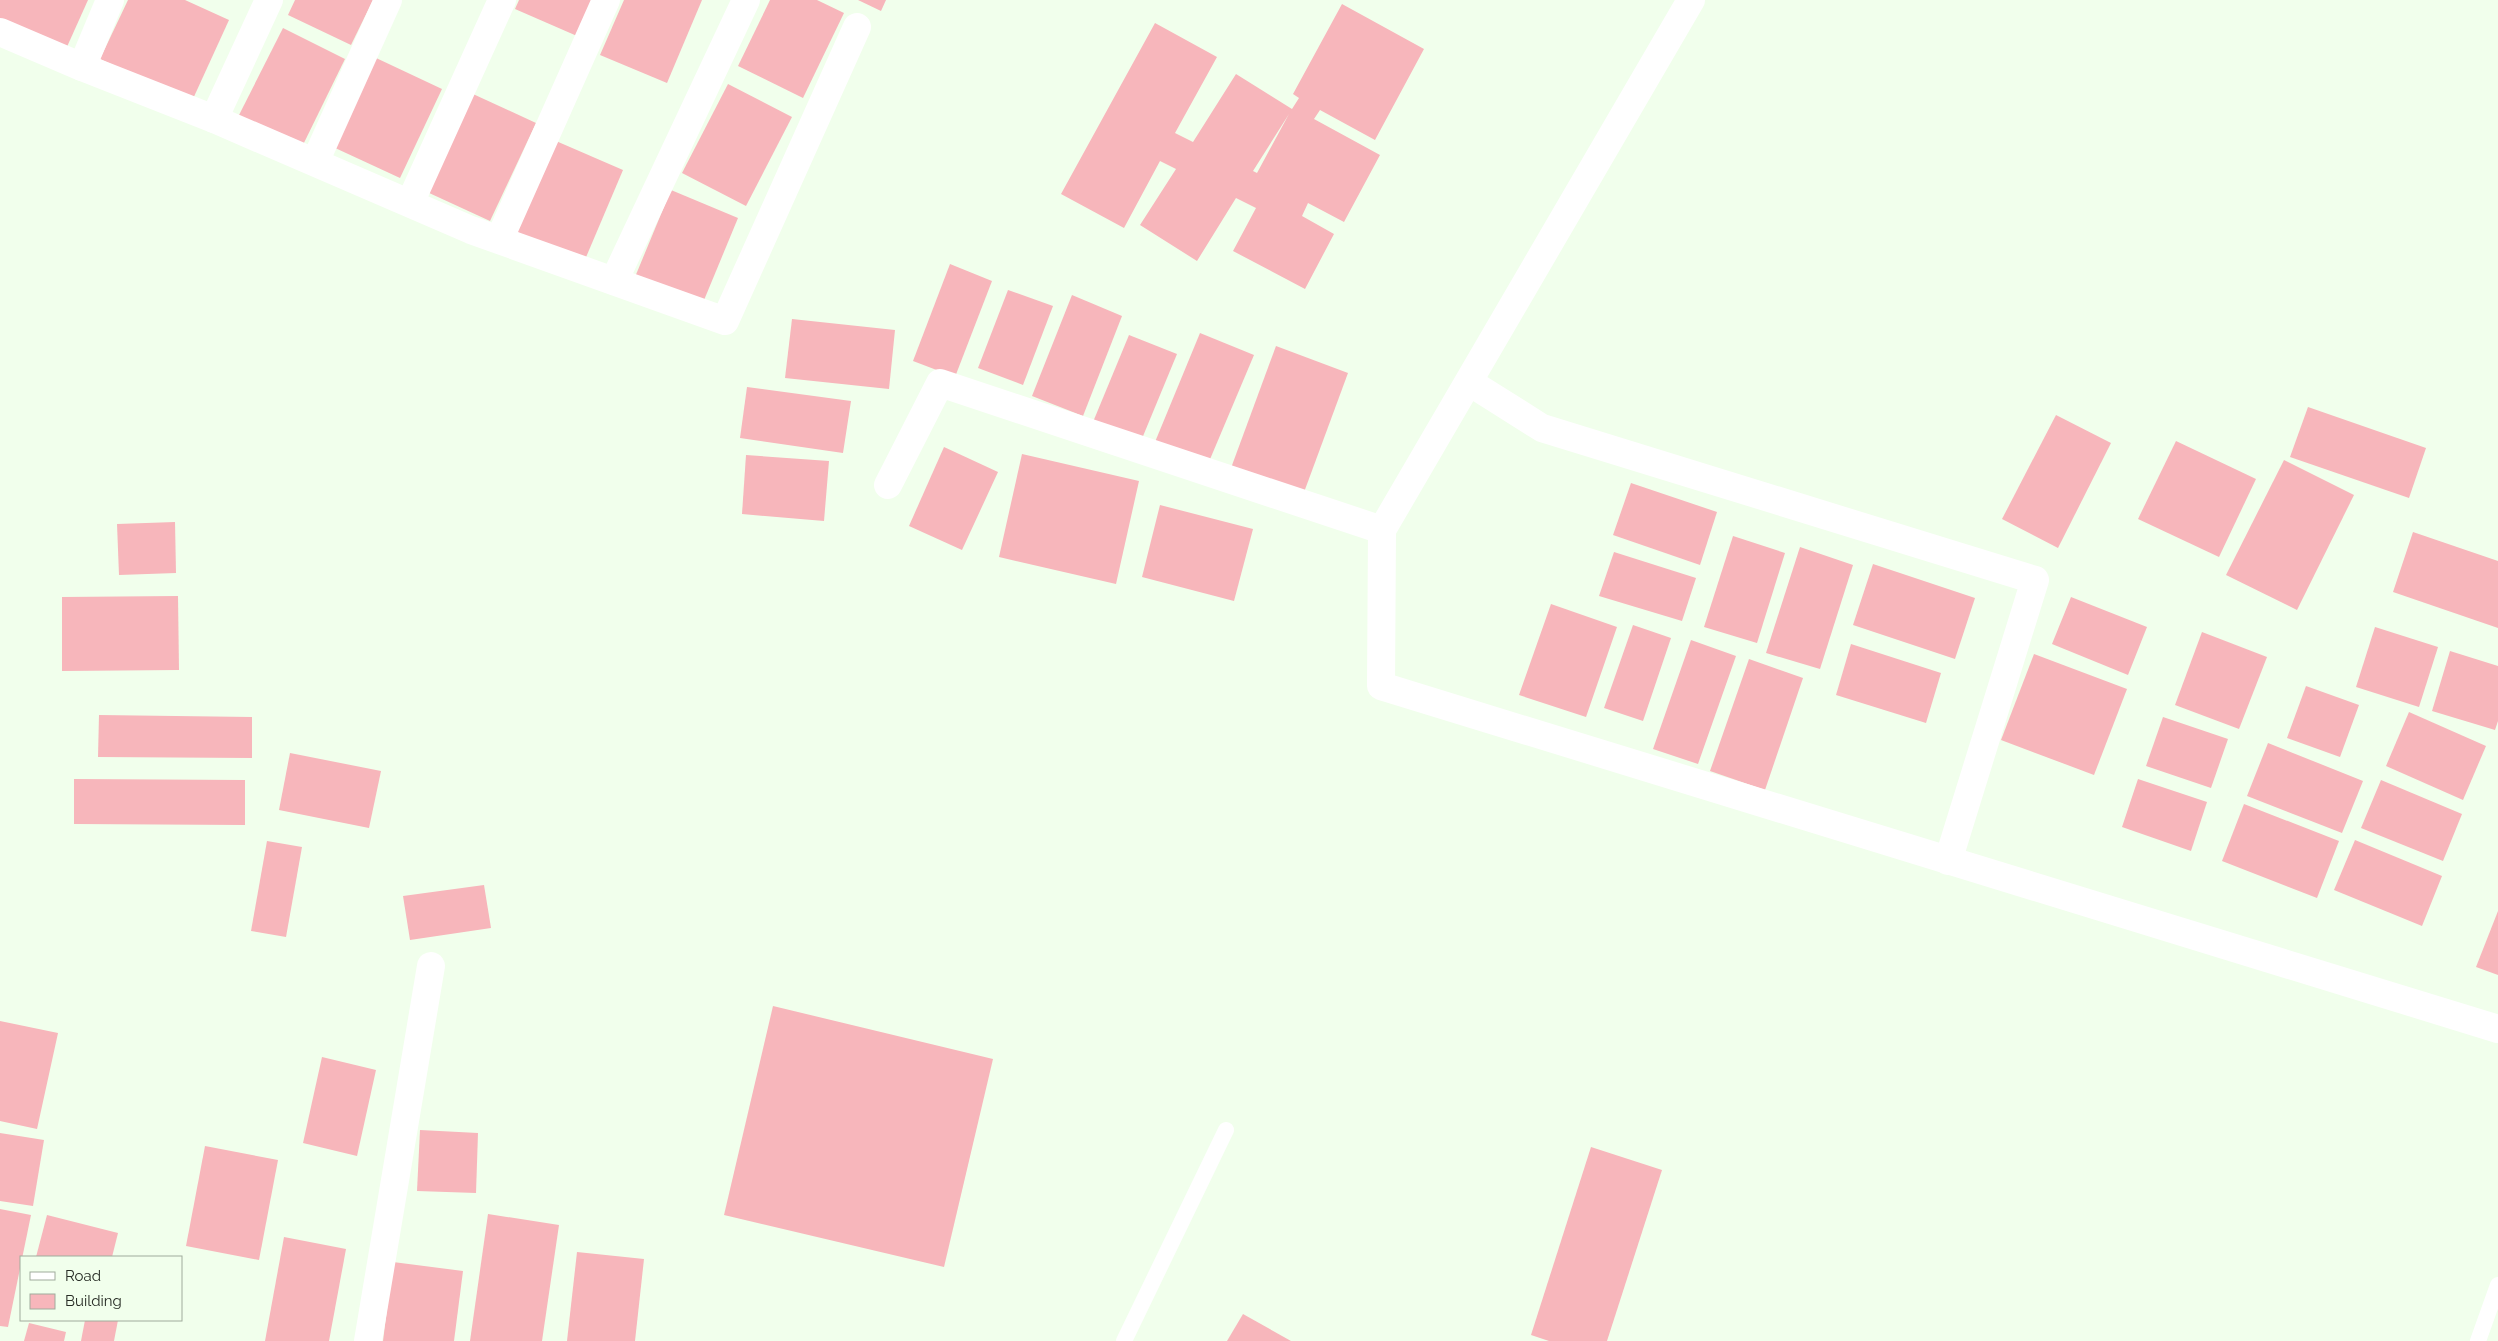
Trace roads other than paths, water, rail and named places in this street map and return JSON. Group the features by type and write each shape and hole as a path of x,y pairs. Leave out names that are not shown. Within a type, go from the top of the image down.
{"street":[{"path":"82,67 110,0"},
{"path":"214,119 269,0"},
{"path":"315,162 388,0"},
{"path":"410,203 502,0"},
{"path":"500,238 606,0"},
{"path":"614,281 746,0"},
{"path":"1691,0 1382,530 1381,686 2498,1030"},
{"path":"0,32 82,67 214,119 471,230 500,238 725,321 857,27"},
{"path":"888,485 940,382 1382,530"},
{"path":"1469,382 1542,428 2035,580 1948,861"},
{"path":"368,1341 431,966"}],"lane":[{"path":"1124,1341 1226,1130"},
{"path":"2478,1341 2498,1285"}]}
